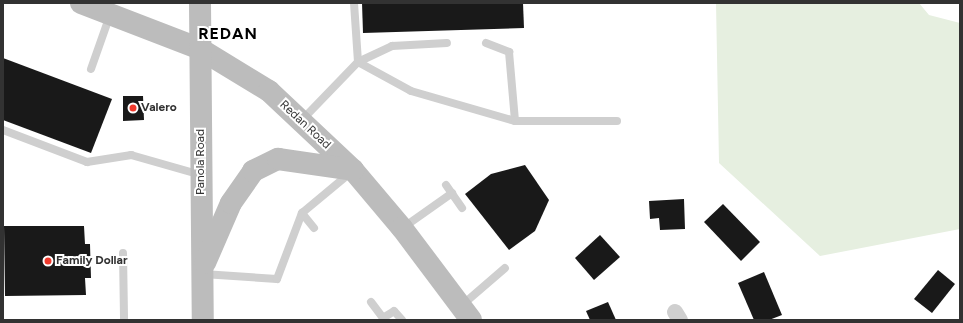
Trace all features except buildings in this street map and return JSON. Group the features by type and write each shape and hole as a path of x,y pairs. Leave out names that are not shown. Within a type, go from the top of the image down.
{"main road":[{"name":"Redan Road","path":"81,3 200,50 269,91 353,170 402,228 466,313"},
{"name":"Panola Road","path":"200,3 202,320"},
{"path":"202,272 231,202 253,171 278,159 353,170"}],"lane":[{"path":"354,3 358,62"},
{"path":"91,69 110,14"},
{"path":"486,42 508,52 515,121"},
{"path":"301,121 358,62 392,46 447,43"},
{"path":"358,62 411,91 515,121 617,121"},
{"path":"3,130 87,162 130,155 201,175"},
{"path":"202,272 277,279 302,213 353,170"},
{"path":"446,185 462,208"},
{"path":"402,228 452,193"},
{"path":"302,213 314,228"},
{"path":"123,253 124,320"},
{"path":"466,313 505,268"},
{"path":"371,302 383,318 394,311 402,320"}],"green space":[{"path":"716,3 919,3 929,15 960,23 960,229 820,256 719,163"}],"place":[{"name":"Valero","path":"133,108"},
{"name":"Family Dollar","path":"48,261"}],"district":[{"name":"REDAN","path":"228,34"}]}
